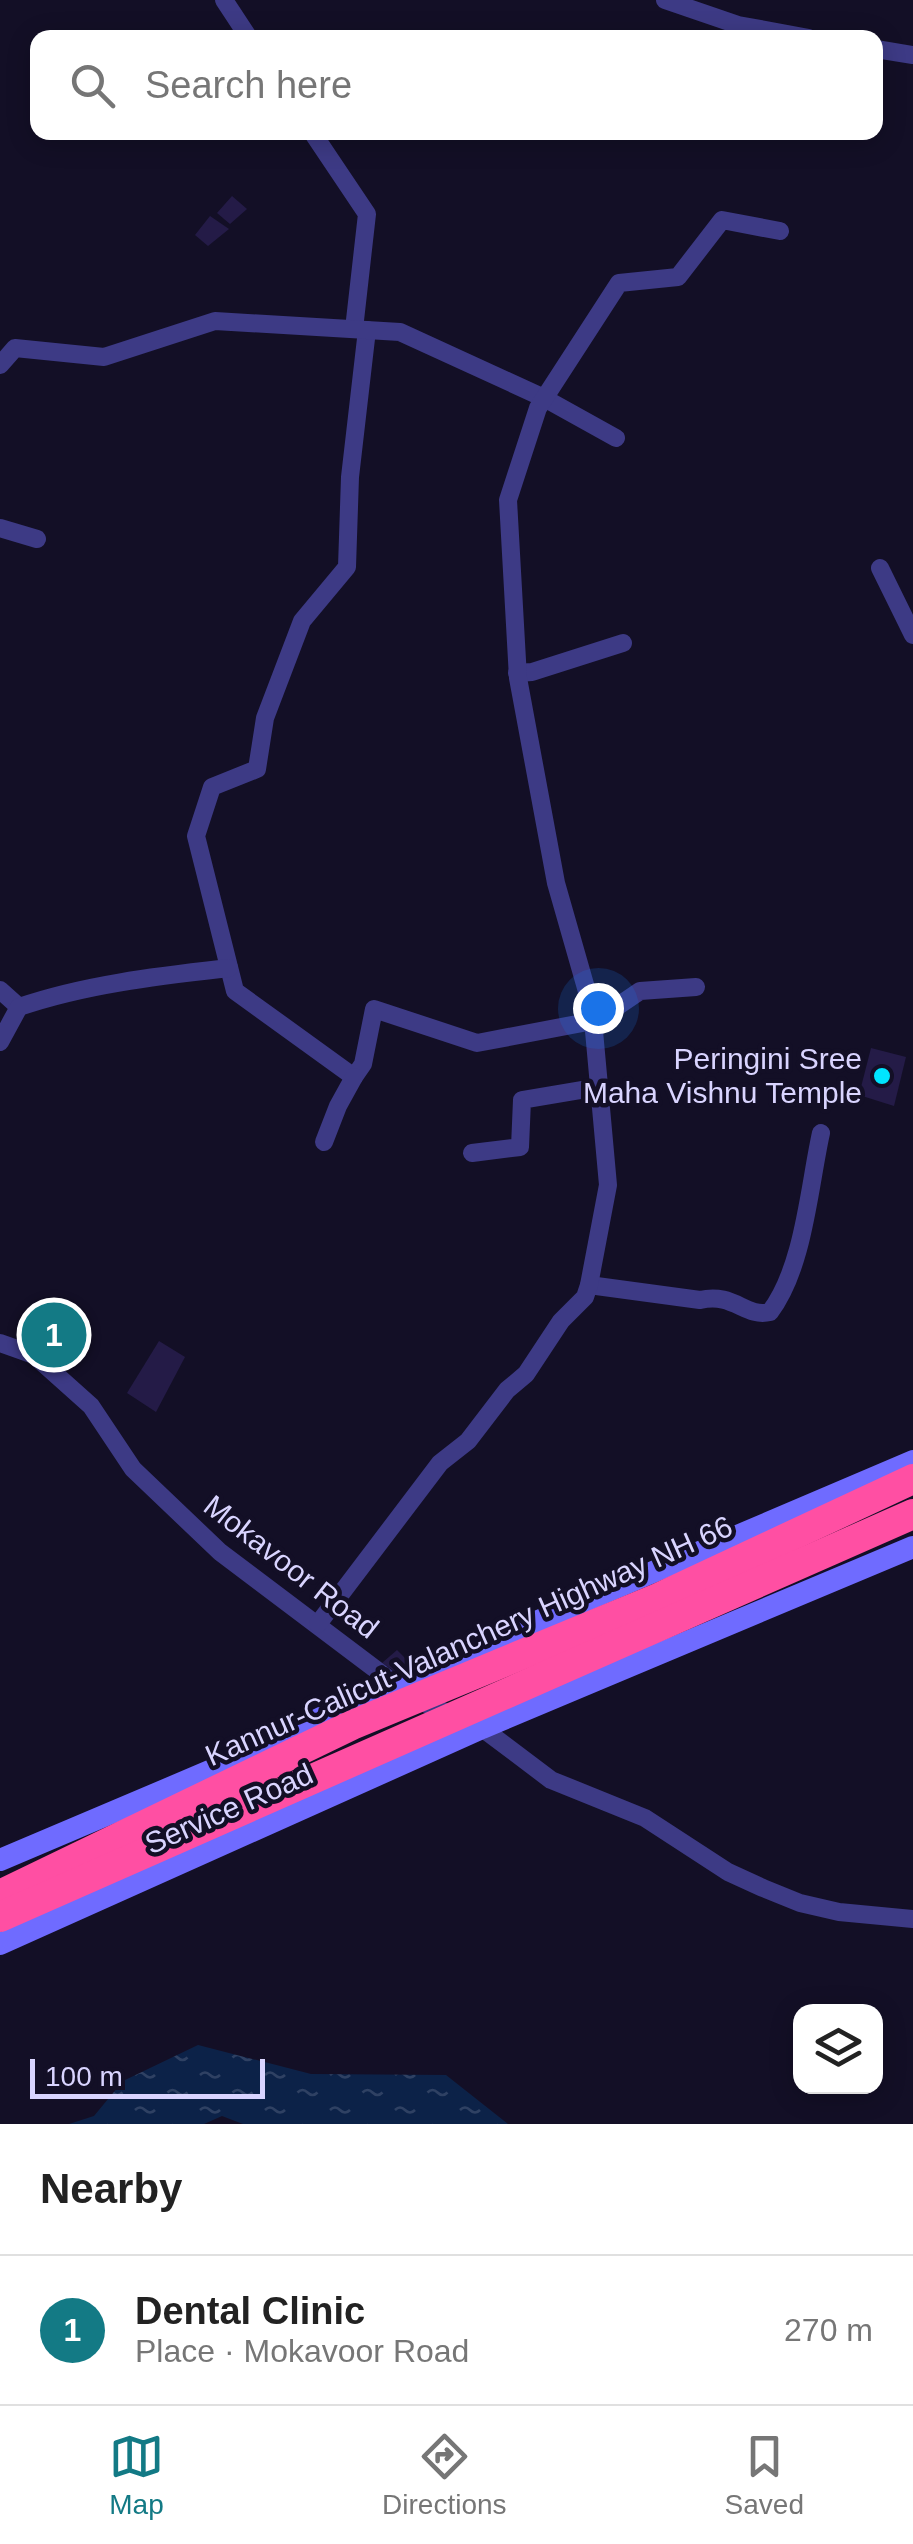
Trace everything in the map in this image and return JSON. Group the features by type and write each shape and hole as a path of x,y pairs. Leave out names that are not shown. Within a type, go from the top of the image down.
{"highway":[{"name":"Kannur-Calicut-Valanchery Highway NH 66","path":"0,1895 352,1725 404,1691 658,1598 913,1479"},
{"path":"0,1916 470,1722 913,1514"}],"street":[{"path":"224,0 244,30"},
{"path":"666,0 738,26 762,30"},
{"path":"883,49 913,54"},
{"path":"317,140 367,214 346,568 302,621 265,718 256,769 212,787 196,836 234,991 354,1077"},
{"path":"318,1624 440,1463 468,1441 507,1390 526,1374 561,1321 585,1298 608,1185 594,1022 556,883 518,673 508,500 544,398 619,283 678,277 722,220 780,232"},
{"path":"0,365 15,348 104,357 215,321 400,332 544,398 616,438"},
{"path":"0,528 38,539"},
{"path":"880,568 913,635"},
{"path":"518,673 623,643"},
{"path":"0,1042 19,1007 149,978 229,968"},
{"path":"324,1142 338,1106 363,1064 374,1008 477,1043 594,1022 640,991 696,987"},
{"path":"0,990 19,1007"},
{"path":"472,1153 520,1147 522,1100 600,1087"},
{"path":"589,1285 700,1300 717,1296 760,1314 770,1312 778,1302 795,1256 821,1133"},
{"name":"Mokavoor Road","path":"0,1343 34,1355 91,1406 132,1469 220,1552 404,1691 470,1722 551,1780 645,1818 728,1872 762,1888 800,1903 839,1912 913,1919"},
{"path":"0,1860 404,1691 913,1460"},
{"name":"Service Road","path":"0,1944 470,1722 913,1547"}],"water":[{"path":"198,2045 311,2074 446,2075 508,2124 243,2124 222,2116 204,2124 69,2124 94,2116 123,2081"}],"building":[{"path":"232,196 247,209 230,224 217,213"},
{"path":"210,216 229,229 208,246 195,235"},
{"name":"Peringini Sree Maha Vishnu Temple","path":"871,1048 906,1057 894,1106 859,1095"},
{"path":"36,1318 80,1332 69,1358 27,1338"},
{"path":"159,1341 185,1357 156,1412 127,1393"},
{"path":"397,1650 408,1661 396,1672 382,1663"}],"place":[{"name":"Peringini Sree Maha Vishnu Temple","path":"882,1076"},
{"name":"Dental Clinic","path":"54,1335"}]}
